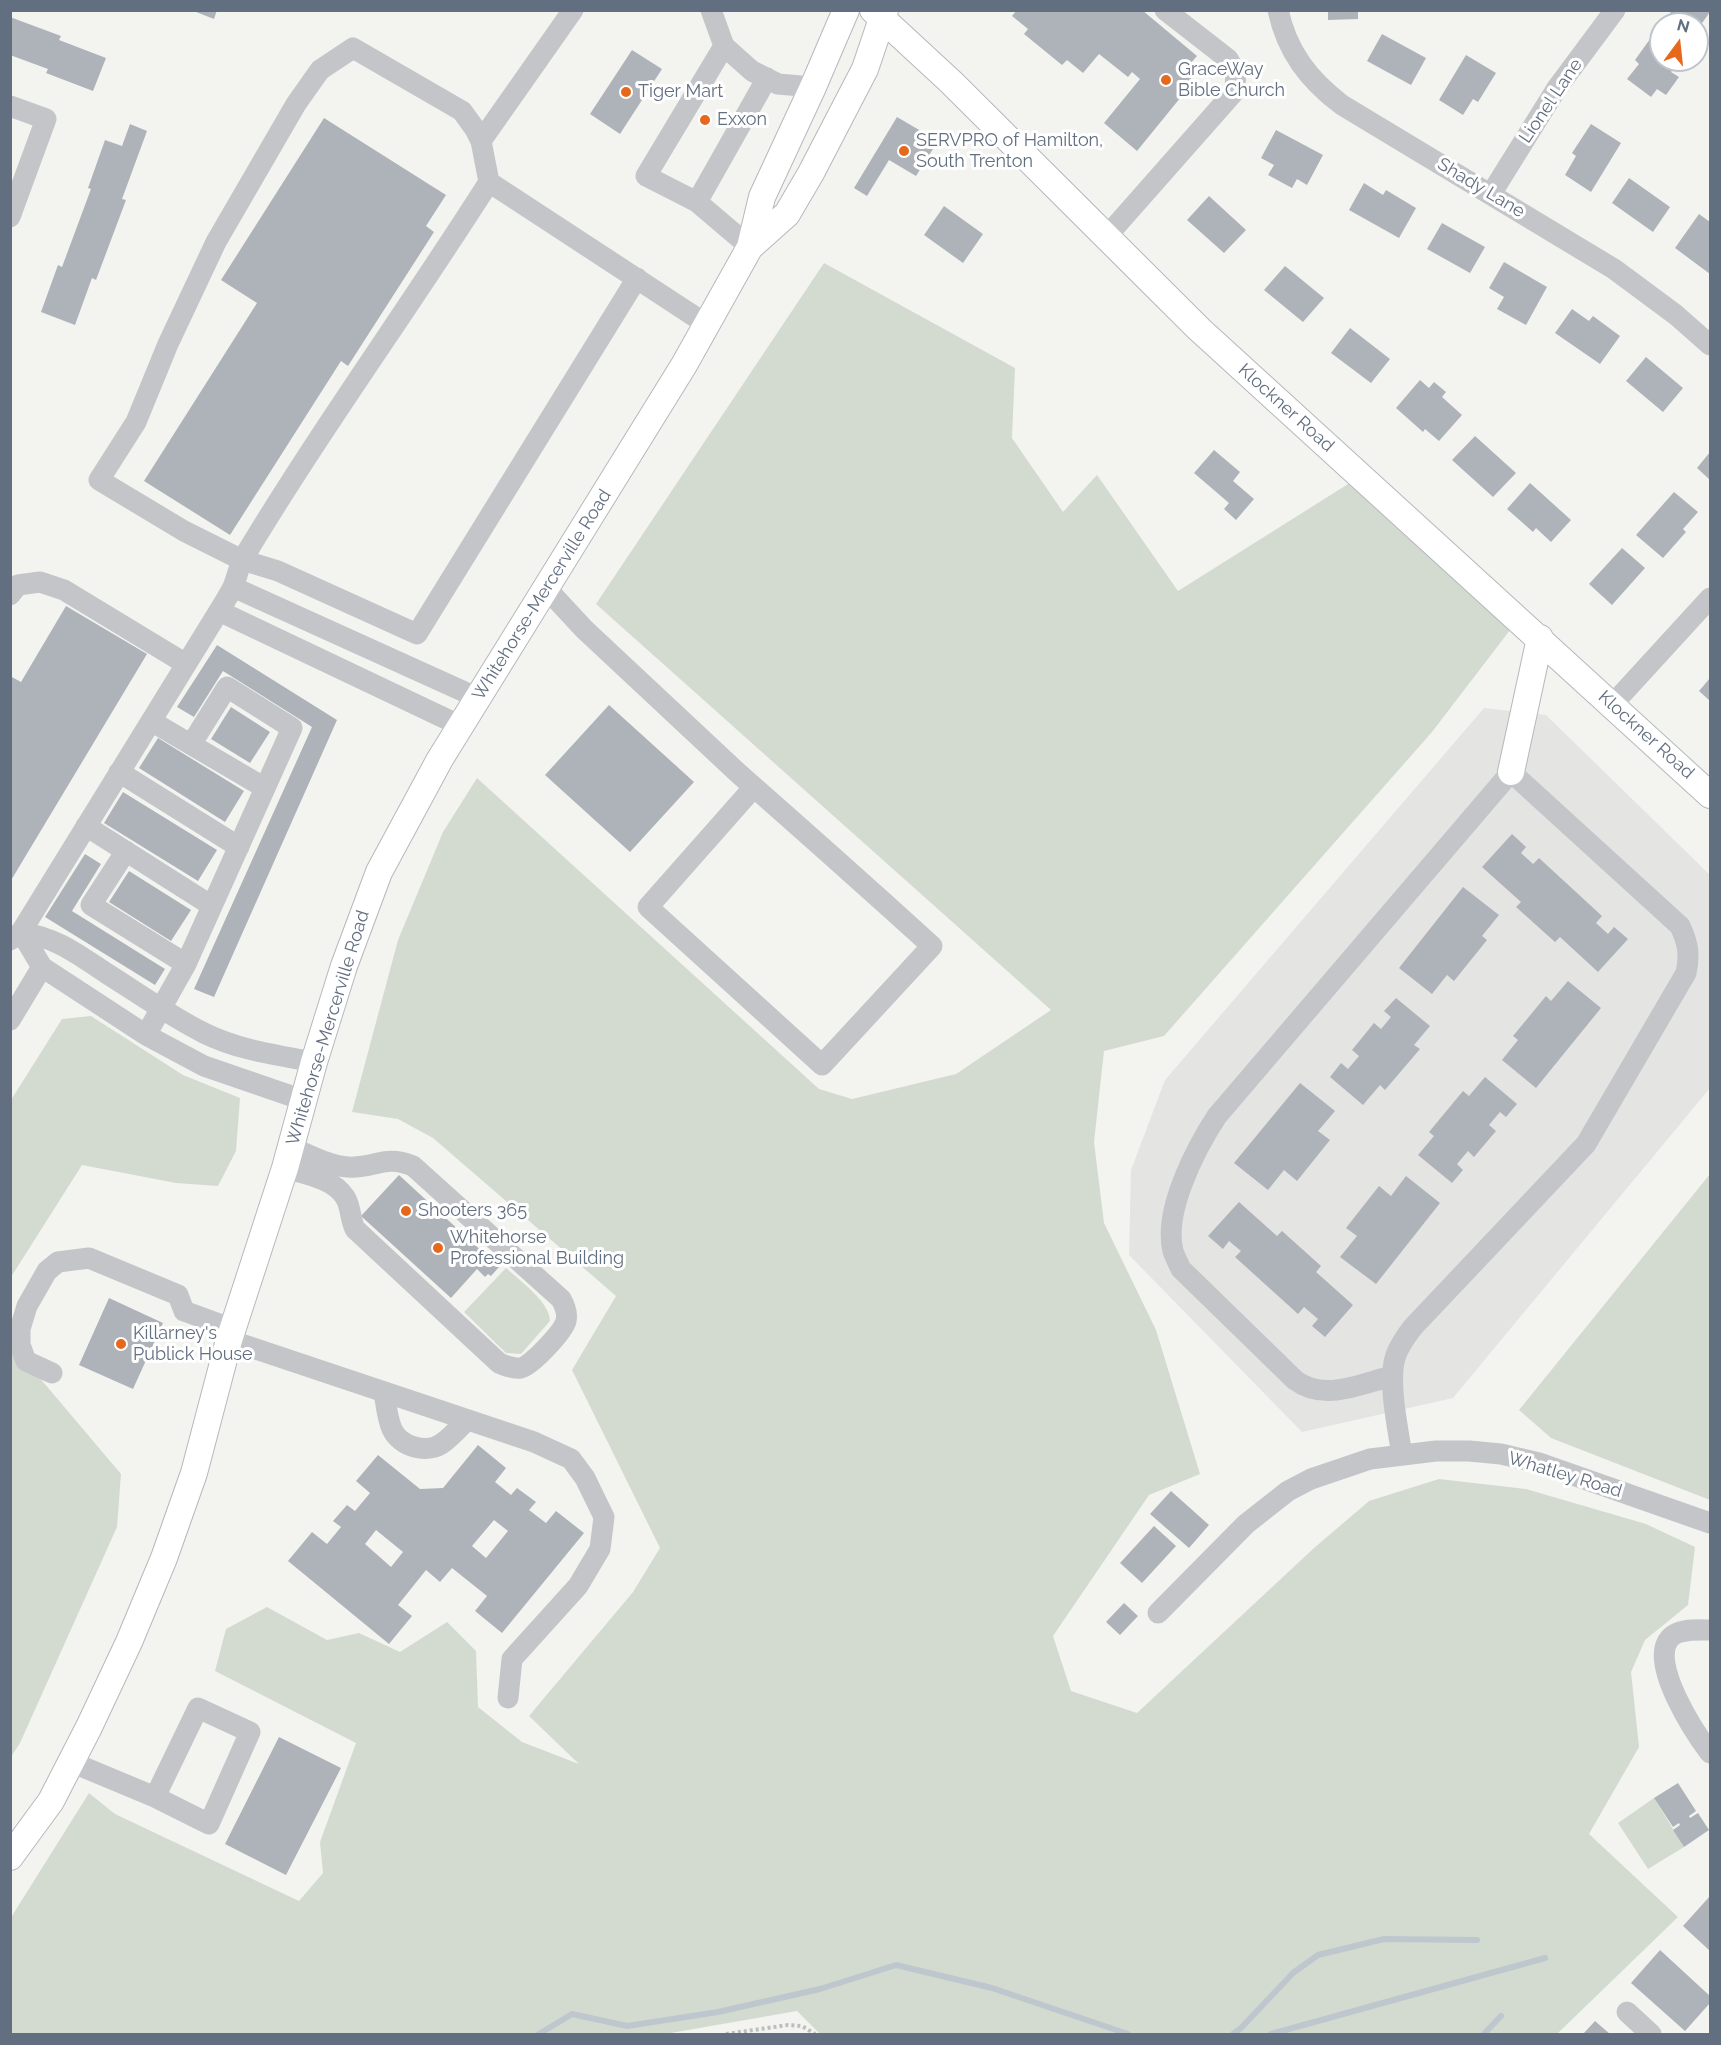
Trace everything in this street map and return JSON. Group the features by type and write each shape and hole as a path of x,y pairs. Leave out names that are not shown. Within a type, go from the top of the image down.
{"main road":[{"name":"Whitehorse-Mercerville Road","path":"10,1857 51,1801 129,1642 164,1558 194,1473 231,1335 344,966 379,872 461,726 678,375 750,247 762,197 846,10"},
{"name":"Whitehorse-Mercerville Road","path":"750,247 787,214 811,173 865,69 880,13"},
{"name":"Klockner Road","path":"880,13 1199,329 1710,795"},
{"path":"1511,772 1540,638"}],"street":[{"path":"481,141 573,10"},
{"path":"711,10 724,46 752,71 778,84 813,87"},
{"name":"Shady Lane","path":"1278,10 1281,25 1292,50 1320,88 1342,105 1614,269 1677,315 1710,345"},
{"name":"Lionel Lane","path":"1491,194 1557,88 1615,10"},
{"path":"1106,237 1233,92 1237,78 1228,59 1172,13"},
{"path":"724,46 646,176 697,202 750,247"},
{"path":"16,936 219,611 233,587 242,560 371,359 433,270 489,182 481,141 462,111 353,48 320,70 296,104 216,242 168,344 136,422 99,480 184,531 242,560 278,572 417,634 637,278"},
{"path":"697,202 767,78"},
{"path":"10,106 46,119 10,218"},
{"path":"489,182 706,324"},
{"path":"10,595 18,585 40,582 64,590 186,664"},
{"path":"233,587 478,698"},
{"path":"546,588 584,628 754,787 932,946 822,1065 648,907 754,787"},
{"path":"1612,705 1710,598"},
{"path":"219,611 461,726"},
{"path":"146,1035 186,964 292,728 227,687 192,743"},
{"path":"151,721 192,743 265,788"},
{"path":"119,772 239,847"},
{"path":"1392,1376 1329,1392 1304,1387 1295,1380 1181,1269 1173,1251 1171,1233 1177,1202 1188,1167 1205,1134 1218,1116 1511,772 1680,926 1688,942 1689,957 1686,973 1586,1144 1402,1340 1395,1358 1392,1376 1402,1455"},
{"path":"86,826 212,906"},
{"path":"126,851 91,905 186,964"},
{"path":"16,936 42,935 65,946 205,1034 248,1050 314,1062"},
{"path":"16,936 42,967 146,1035 204,1066 303,1100"},
{"path":"10,1020 42,967"},
{"path":"287,1158 345,1167 361,1167 388,1160 401,1161 413,1166 561,1299 566,1312 566,1321 561,1330 531,1363 523,1368 510,1368 499,1363 355,1229 345,1197 335,1187 287,1158"},
{"path":"345,1197 361,1167"},
{"path":"52,1373 26,1361 20,1345 20,1329 27,1306 47,1271 58,1262 89,1258 178,1295 184,1311 231,1335 384,1392 552,1449 572,1459 585,1478 604,1517 600,1549 578,1586 512,1659 508,1698"},
{"path":"384,1392 391,1427 396,1437 416,1448 430,1448 442,1444 467,1420"},
{"name":"Whatley Road","path":"1158,1613 1245,1524 1288,1491 1311,1479 1370,1459 1436,1451 1469,1451 1520,1458 1710,1523"},
{"path":"1710,1630 1678,1633 1671,1637 1666,1645 1665,1653 1671,1686 1679,1705 1694,1732 1710,1753"},
{"path":"71,1762 155,1797 209,1824 250,1732 198,1708 155,1797"},
{"path":"1628,2012 1651,2034"}],"path":[{"path":"726,2034 788,2025 802,2026 815,2034"}],"shaded area":[{"path":"824,263 1015,368 1012,438 1063,512 1097,475 1178,591 1364,474 1520,617 1432,732 1164,1036 1104,1051 1094,1142 1104,1223 1156,1330 1200,1474 1149,1495 1053,1636 1071,1691 1137,1713 1314,1548 1369,1501 1439,1479 1526,1489 1646,1524 1695,1547 1688,1605 1645,1640 1631,1672 1639,1747 1589,1834 1678,1917 1557,2034 820,2034 797,2011 665,2034 11,2034 10,1919 89,1793 115,1814 299,1901 323,1873 320,1842 356,1743 215,1671 226,1629 267,1607 327,1640 359,1633 400,1652 447,1622 476,1651 478,1707 522,1742 579,1764 529,1716 633,1592 660,1548 572,1370 616,1296 433,1138 398,1119 352,1112 398,940 443,832 477,778 819,1089 852,1099 956,1074 1051,1010 596,604"},
{"path":"1484,708 1546,715 1710,875 1710,1088 1453,1398 1302,1432 1129,1255 1131,1170 1165,1080"},
{"path":"91,1016 183,1075 240,1098 236,1151 218,1186 176,1183 82,1165 11,1277 11,1100 62,1019"},
{"path":"1710,1174 1710,1500 1551,1438 1519,1410"},
{"path":"506,1268 540,1299 549,1314 550,1321 521,1354 506,1353 464,1312"},
{"path":"11,1344 121,1474 117,1527 20,1743 11,1757"},
{"path":"1654,1798 1684,1847 1648,1869 1618,1823"}],"building":[{"path":"197,10 217,10 214,19 196,12"},
{"name":"GraceWay Bible Church","path":"1017,10 1142,10 1197,56 1183,72 1194,81 1137,151 1104,123 1140,79 1132,72 1128,77 1099,54 1083,73 1067,60 1062,65 1024,34 1028,29 1012,16"},
{"path":"1328,10 1358,10 1358,19 1328,20"},
{"path":"1672,10 1710,10 1709,13 1671,12"},
{"path":"10,17 61,36 59,40 106,58 93,91 46,73 48,69 10,55"},
{"path":"1382,34 1426,58 1411,85 1367,61"},
{"path":"1649,40 1649,72 1671,72 1679,77 1666,95 1657,89 1651,97 1627,79 1639,64 1635,60"},
{"name":"Tiger Mart","path":"632,50 662,69 620,134 590,114"},
{"path":"1466,55 1496,73 1478,102 1473,99 1463,115 1439,100"},
{"name":"SERVPRO of Hamilton, South Trenton","path":"897,117 938,141 916,176 889,160 867,196 854,188"},
{"path":"324,118 446,195 426,226 434,232 348,366 341,361 230,535 144,481 257,303 221,280"},
{"path":"130,124 147,131 122,199 126,200 96,280 92,278 75,325 41,312 58,265 62,267 91,189 88,188 105,140 122,146"},
{"path":"1591,124 1621,143 1591,192 1565,175 1576,156 1572,153"},
{"path":"1276,130 1323,155 1307,185 1297,179 1292,188 1268,175 1274,165 1261,158"},
{"path":"1629,178 1670,207 1653,232 1612,203"},
{"path":"1364,183 1383,195 1386,190 1416,208 1399,238 1349,210"},
{"path":"1209,196 1246,230 1224,253 1187,220"},
{"path":"944,206 983,234 963,263 924,235"},
{"path":"1699,214 1710,222 1710,274 1675,248"},
{"path":"1442,223 1485,247 1470,273 1427,249"},
{"path":"1504,262 1547,287 1526,325 1497,309 1504,297 1489,288"},
{"path":"1285,266 1324,298 1303,322 1264,290"},
{"path":"1572,309 1589,321 1593,316 1620,336 1600,364 1555,333"},
{"path":"1350,328 1390,359 1371,383 1331,353"},
{"path":"1646,357 1683,388 1663,412 1626,381"},
{"path":"1420,380 1429,388 1434,382 1446,392 1442,397 1462,415 1439,441 1425,429 1423,432 1396,408"},
{"path":"1475,436 1516,473 1493,497 1452,460"},
{"path":"1214,450 1240,472 1233,481 1254,499 1236,520 1224,509 1229,503 1194,473"},
{"path":"1710,452 1710,480 1697,468"},
{"path":"1530,483 1571,520 1551,542 1536,528 1533,532 1507,509"},
{"path":"1674,492 1698,512 1683,529 1686,532 1663,558 1636,535"},
{"path":"1622,548 1645,568 1612,605 1589,584"},
{"path":"66,606 147,654 10,882 10,676 21,682"},
{"path":"217,645 337,720 214,997 194,989 312,727 223,671 194,717 177,707"},
{"path":"1710,678 1710,701 1699,691"},
{"path":"609,705 694,782 630,852 545,775"},
{"path":"231,707 270,732 250,763 211,739"},
{"path":"158,738 244,791 225,822 139,768"},
{"path":"123,792 217,850 198,881 104,823"},
{"path":"1512,834 1526,847 1521,853 1533,864 1539,858 1602,916 1596,923 1608,934 1614,927 1628,939 1598,972 1560,937 1555,942 1516,907 1521,902 1482,867"},
{"path":"85,854 101,864 72,911 165,969 155,985 45,917"},
{"path":"129,871 191,910 171,941 109,902"},
{"path":"1463,887 1499,915 1482,936 1487,940 1454,981 1447,975 1432,994 1399,968"},
{"path":"1568,981 1601,1008 1536,1088 1502,1060 1518,1040 1513,1036 1546,996 1551,1001"},
{"path":"1396,998 1430,1026 1414,1045 1420,1049 1385,1090 1380,1085 1363,1105 1330,1077 1341,1063 1348,1069 1359,1056 1352,1050 1374,1023 1381,1029 1391,1017 1384,1011"},
{"path":"1485,1077 1517,1104 1506,1117 1500,1112 1489,1125 1496,1131 1474,1157 1468,1151 1457,1164 1463,1170 1452,1183 1418,1155 1434,1136 1429,1132 1463,1091 1469,1096"},
{"path":"1300,1083 1335,1111 1318,1131 1330,1140 1297,1181 1284,1170 1268,1190 1234,1163"},
{"name":"Whitehorse Professional Building","path":"399,1175 499,1267 491,1276 488,1274 485,1277 477,1269 451,1298 361,1216"},
{"path":"1406,1176 1440,1203 1376,1284 1340,1257 1357,1236 1346,1228 1379,1186 1391,1196"},
{"path":"1239,1202 1277,1236 1282,1231 1321,1266 1316,1272 1353,1305 1325,1337 1312,1326 1318,1319 1304,1307 1298,1314 1235,1257 1241,1251 1229,1241 1223,1249 1208,1236"},
{"name":"Killarney's Publick House","path":"109,1298 163,1323 133,1389 79,1365"},
{"path":"478,1445 506,1468 495,1482 511,1495 517,1488 536,1502 529,1510 546,1523 556,1511 584,1533 502,1633 475,1611 487,1596 452,1568 440,1582 426,1570 398,1605 412,1616 389,1644 288,1561 312,1532 327,1544 341,1527 333,1521 347,1505 355,1511 370,1493 356,1481 378,1455 420,1489 443,1488","holes":["494,1520 508,1531 486,1558 472,1546","376,1530 403,1552 391,1567 365,1544"]},
{"path":"1171,1491 1209,1525 1189,1548 1150,1514"},
{"path":"1154,1526 1176,1546 1142,1583 1120,1563"},
{"path":"1124,1603 1138,1616 1120,1635 1106,1622"},
{"path":"279,1737 341,1768 286,1875 225,1844"},
{"path":"1678,1783 1696,1811 1689,1816 1690,1818 1698,1813 1709,1830 1684,1847 1673,1830 1680,1825 1679,1823 1673,1827 1654,1798"},
{"path":"1710,1896 1710,1951 1683,1926"},
{"path":"1660,1950 1710,1996 1710,2003 1685,2031 1631,1983"},
{"path":"1595,2021 1610,2034 1583,2034"}],"waterway":[{"path":"1233,2034 1293,1973 1318,1955 1384,1939 1477,1940"},
{"path":"1271,2034 1545,1958"},
{"path":"539,2034 572,2014 627,2026 718,2012 820,1989 896,1965 992,1988 1128,2034"},
{"path":"1484,2034 1501,2016"}],"place":[{"name":"GraceWay Bible Church","path":"1166,80"},
{"name":"Tiger Mart","path":"626,92"},
{"name":"Exxon","path":"705,120"},
{"name":"SERVPRO of Hamilton, South Trenton","path":"904,151"},
{"name":"Shooters 365","path":"406,1211"},
{"name":"Whitehorse Professional Building","path":"438,1248"},
{"name":"Killarney's Publick House","path":"121,1344"}]}
